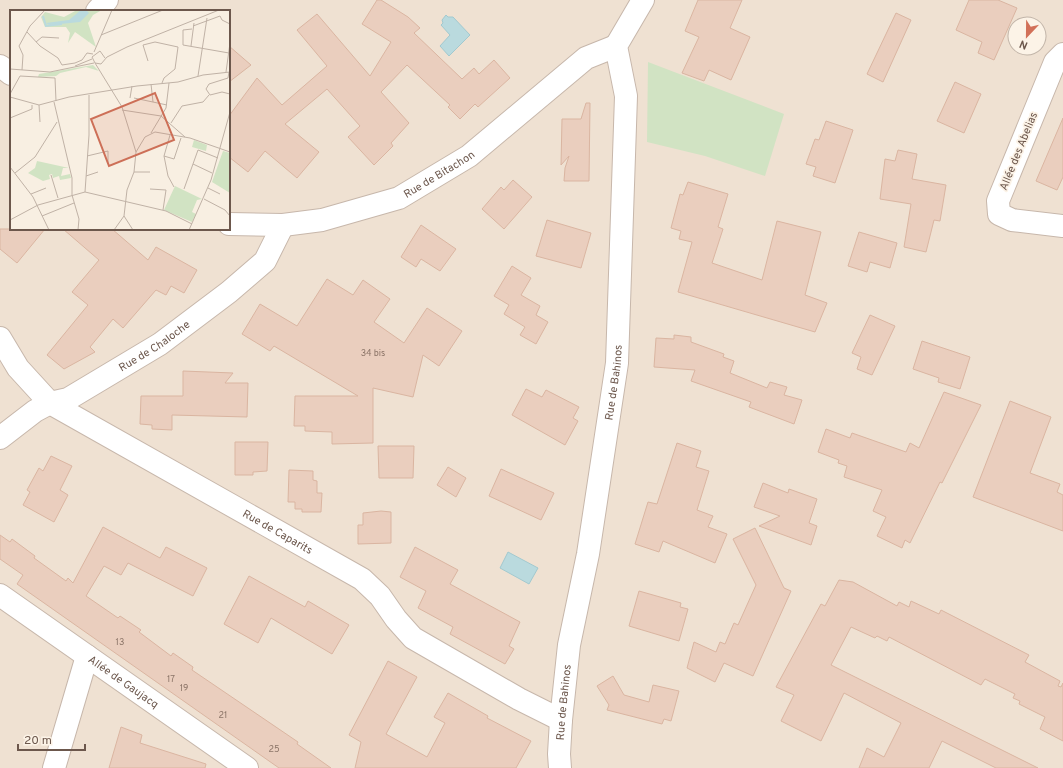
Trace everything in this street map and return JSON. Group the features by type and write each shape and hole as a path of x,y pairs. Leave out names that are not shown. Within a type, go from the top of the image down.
{"street":[{"path":"98,10 107,0"},
{"path":"616,46 643,0"},
{"name":"Rue de Bitachon","path":"230,224 283,225 322,220 399,198 469,156 586,58 616,46"},
{"name":"Rue de Bahinos","path":"560,768 559,754 561,720 569,645 588,554 617,363 626,96 616,46"},
{"name":"Allée des Abelias","path":"1063,54 1055,62 998,201 999,214 1012,220 1063,226"},
{"path":"0,66 10,73"},
{"name":"Rue de Chaloche","path":"0,438 36,411 50,403 68,399 160,344 230,292 265,261 283,225"},
{"name":"Rue de Caparits","path":"0,338 18,368 50,403 362,579 380,596 396,619 413,638 519,699 561,720"},
{"name":"Allée de Gaujacq","path":"0,595 247,768"},
{"path":"54,768 87,656"}],"shaded area":[{"path":"0,0 1063,0 1063,768 0,768"}],"green space":[{"path":"648,62 784,114 765,176 705,156 647,142"}],"water":[{"path":"446,15 448,17 453,17 470,35 449,56 440,46 450,35 441,25 443,23 442,20"},
{"path":"508,552 538,568 529,584 500,568"}],"building":[{"path":"377,0 381,0 408,17 420,28 414,33 462,79 474,68 479,74 494,60 510,78 478,107 475,104 460,119 448,107 450,105 407,65 381,92 409,123 391,143 393,146 374,165 348,137 360,126 327,89 285,124 319,152 297,178 265,151 248,172 230,158 230,115 257,78 282,105 327,66 297,30 317,14 370,76 391,42 362,24"},
{"path":"698,0 742,0 730,28 750,37 731,80 709,70 704,81 682,73 699,37 685,31"},
{"path":"969,0 998,0 1017,8 1013,16 1007,16 1007,31 994,60 978,53 982,42 956,30"},
{"path":"896,13 911,20 883,82 867,74"},
{"path":"230,47 251,65 230,81"},
{"path":"955,82 981,94 964,133 937,121"},
{"path":"586,103 590,103 589,181 564,181 565,168 569,156 561,165 562,119 581,119"},
{"path":"1063,118 1063,177 1057,190 1036,181"},
{"path":"826,121 853,130 835,183 813,176 816,167 806,164 815,139 819,140"},
{"path":"898,150 917,154 912,179 946,185 940,221 934,220 926,252 904,247 911,204 880,199 885,159 895,161"},
{"path":"513,180 532,197 504,229 482,209 501,187 504,190"},
{"path":"688,182 728,194 718,227 723,229 712,263 762,280 777,221 821,232 805,295 827,303 815,332 678,292 692,242 679,239 681,231 671,228 680,194 683,195"},
{"path":"547,220 591,233 581,268 536,256"},
{"path":"421,225 456,249 440,271 421,259 416,267 401,257"},
{"path":"0,229 44,230 17,263 0,249"},
{"path":"64,230 113,230 148,260 156,247 197,270 184,293 171,286 166,295 156,290 123,328 113,319 90,347 95,352 64,369 47,355 88,305 72,292 99,260"},
{"path":"859,232 897,243 890,268 870,262 867,272 848,266"},
{"path":"512,266 531,278 521,295 540,306 536,315 548,322 536,344 520,335 525,327 504,314 509,305 494,296"},
{"path":"327,279 353,295 363,280 390,299 374,322 404,343 427,308 462,331 439,366 423,355 413,397 373,388 373,443 332,444 332,432 305,431 305,426 294,426 295,396 358,396 274,346 270,351 242,334 260,304 297,326"},
{"path":"870,315 895,326 872,375 857,369 861,357 852,353"},
{"path":"674,335 691,337 691,342 724,354 723,357 734,361 730,373 767,388 770,382 787,387 784,395 802,400 794,424 749,407 751,402 691,381 695,370 654,367 656,338 674,339"},
{"path":"922,341 970,357 960,389 938,382 939,378 913,369"},
{"path":"183,371 233,373 225,383 248,383 247,417 172,415 172,430 152,429 152,425 140,424 141,396 183,396"},
{"path":"526,389 542,397 546,390 579,407 573,418 578,421 565,445 512,415"},
{"path":"944,392 981,405 942,483 940,482 910,543 905,540 902,548 877,536 886,517 873,511 882,490 844,477 847,466 838,463 839,460 818,452 826,429 850,438 852,433 906,452 910,443 919,448"},
{"path":"1010,401 1051,417 1030,473 1060,484 1057,492 1063,495 1063,531 973,497"},
{"path":"235,442 268,442 267,471 253,472 253,475 235,475"},
{"path":"677,443 701,451 696,467 709,471 697,510 713,516 708,527 727,534 715,563 663,541 659,552 635,544 648,502 657,504"},
{"path":"378,446 414,446 413,478 379,478"},
{"path":"51,456 72,466 60,490 68,495 54,522 23,505 30,492 27,490 39,468 43,471"},
{"path":"448,467 466,478 456,497 437,485"},
{"path":"501,469 554,493 541,520 489,496"},
{"path":"289,470 313,471 313,480 317,481 317,493 322,493 321,512 302,512 302,509 295,509 295,502 288,502"},
{"path":"763,483 788,493 789,489 817,499 809,523 817,526 811,545 759,526 780,516 754,507"},
{"path":"381,511 391,512 391,543 358,544 358,525 363,525 363,513"},
{"path":"103,527 160,558 166,547 207,568 193,596 128,563 121,575 104,566 86,596 118,618 120,616 141,630 139,632 171,656 173,653 193,667 192,670 298,742 297,744 331,768 279,768 17,584 23,575 0,559 0,535 10,542 12,539 35,556 34,558 66,581 68,578 73,583"},
{"path":"755,528 784,588 791,591 753,676 724,663 715,682 687,668 694,642 716,652 720,642 725,644 734,623 738,625 756,585 733,539"},
{"path":"415,547 458,570 450,584 520,622 509,646 514,649 505,664 450,634 453,627 418,608 426,591 400,577"},
{"path":"249,576 305,607 308,601 349,625 332,654 271,618 258,643 224,624"},
{"path":"839,580 853,582 897,606 899,602 909,607 911,601 939,614 941,610 1029,655 1025,662 1060,681 1058,686 1061,687 1063,683 1063,741 1040,729 1045,717 1019,704 1020,701 1013,698 1015,694 985,679 981,685 889,637 887,641 877,636 875,638 851,627 831,665 1038,768 996,768 942,741 929,768 859,768 867,748 884,757 901,723 844,693 821,741 781,721 794,695 776,687 821,604 825,606"},
{"path":"639,591 681,603 680,607 688,609 679,641 629,626"},
{"path":"388,661 417,677 386,734 427,757 445,723 434,717 448,693 488,716 487,718 531,741 516,768 355,768 361,742 349,735"},
{"path":"613,676 624,695 649,702 653,685 679,691 671,721 664,719 662,724 607,710 609,705 597,686"},
{"path":"121,727 142,735 140,743 206,764 205,768 109,768"}]}
